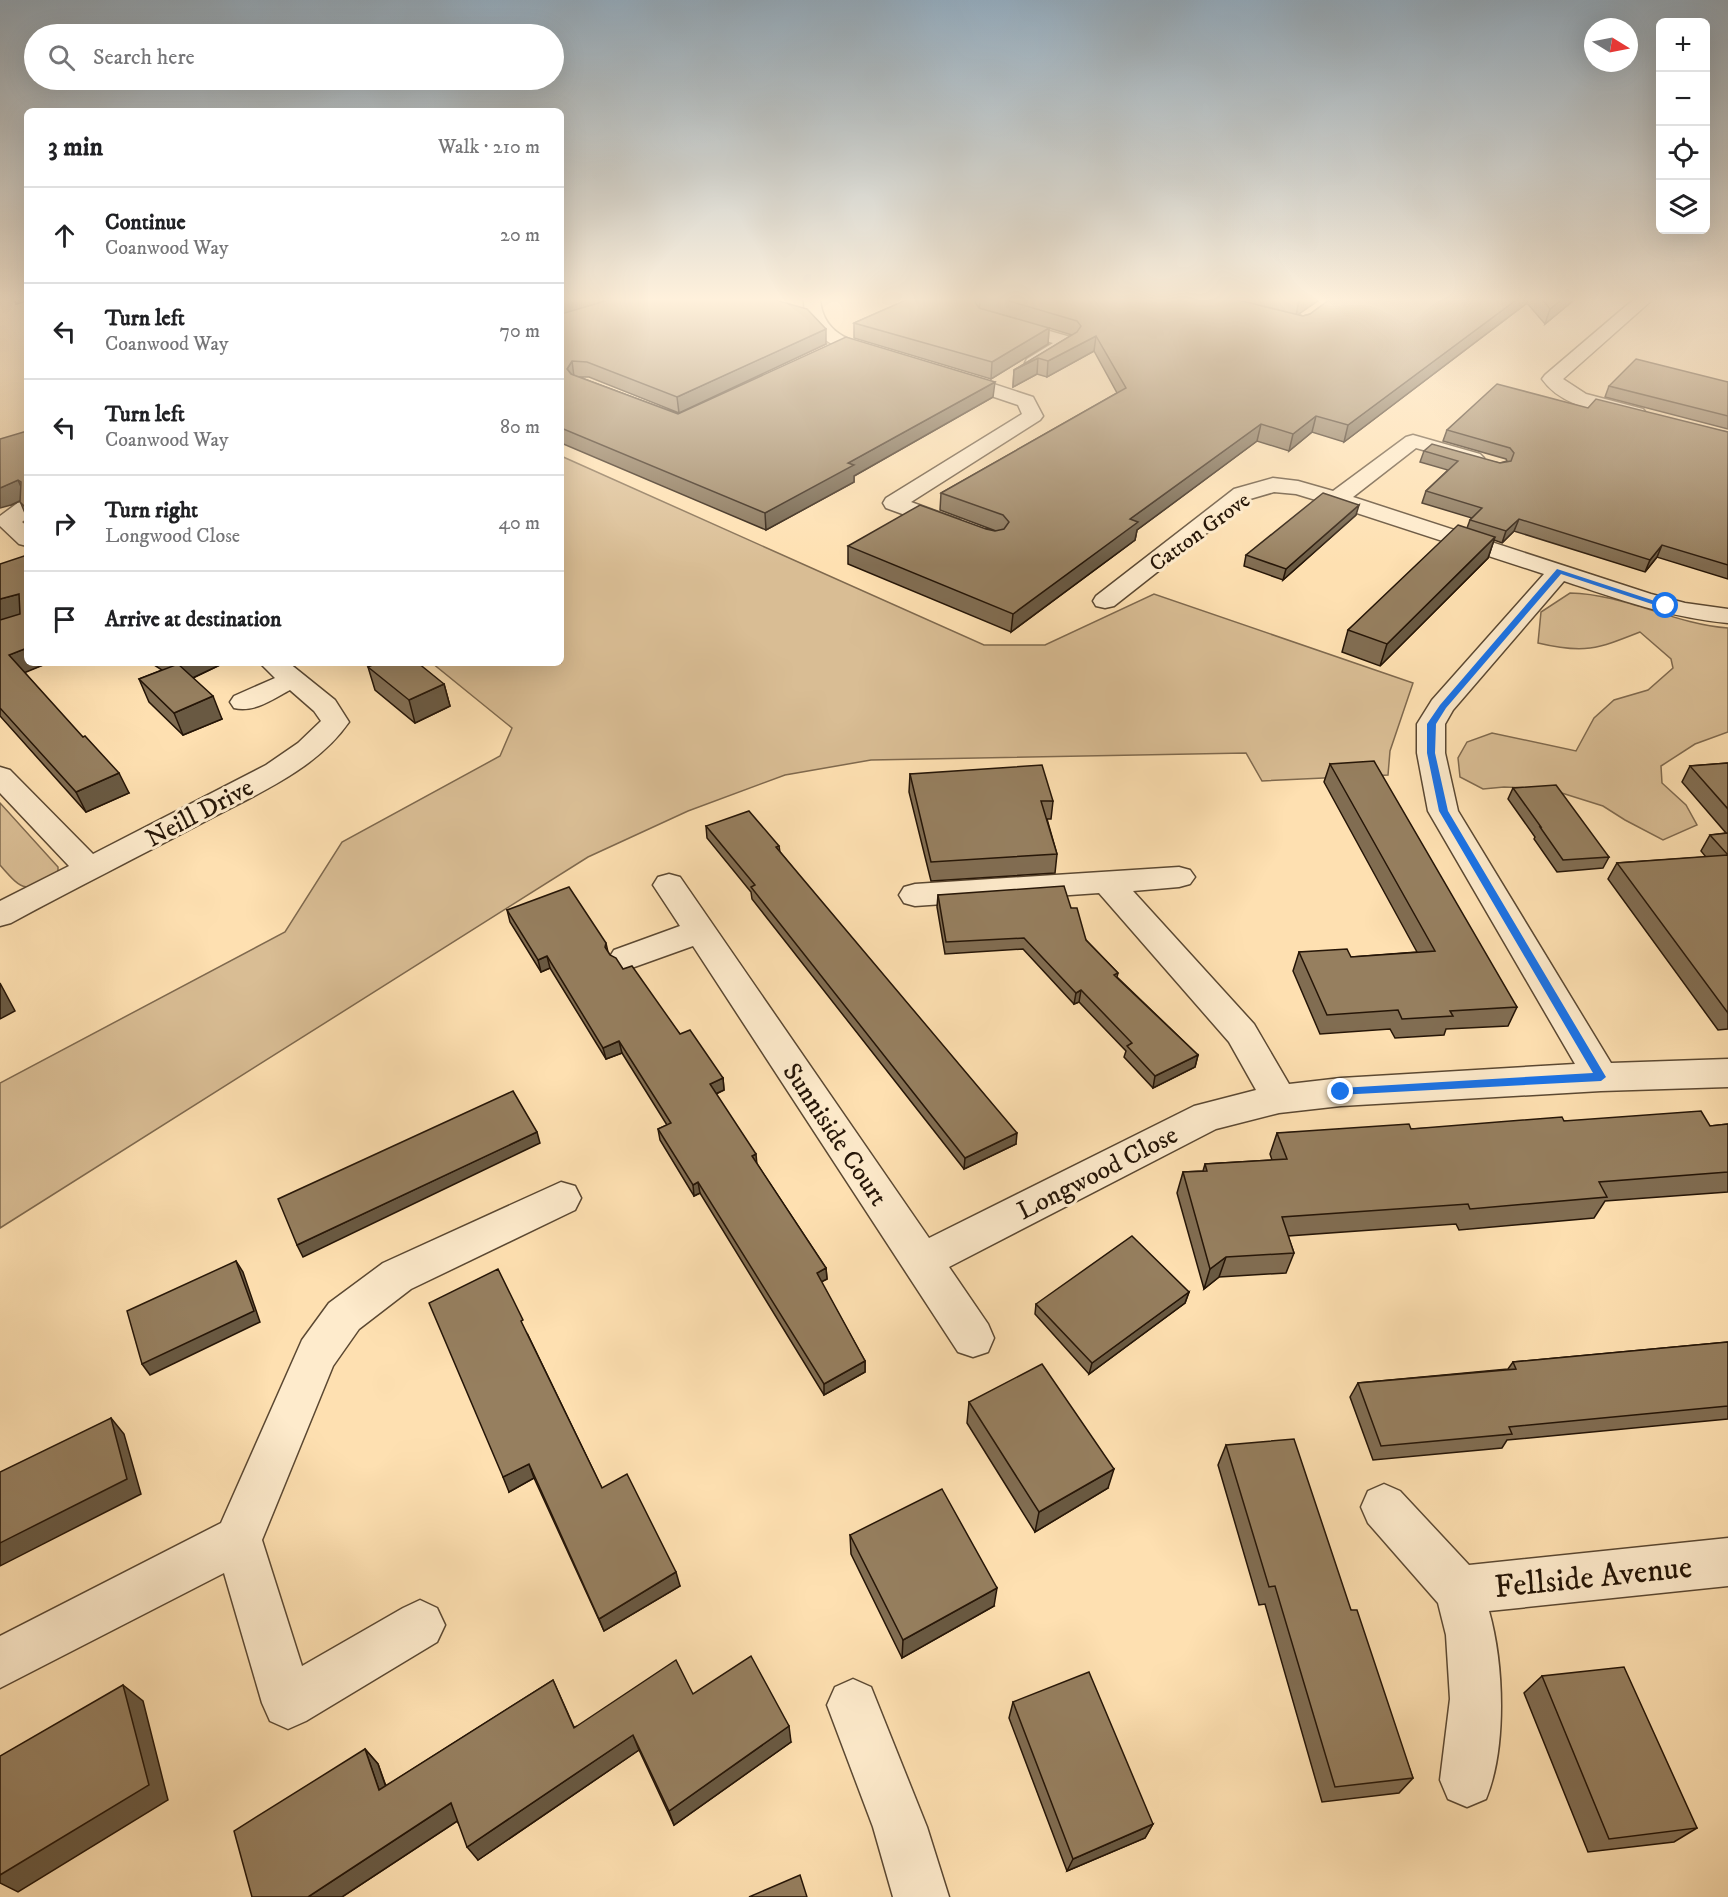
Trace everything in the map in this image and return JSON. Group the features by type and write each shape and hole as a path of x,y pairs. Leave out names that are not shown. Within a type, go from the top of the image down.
{"street":[{"path":"971,532 894,503 1033,416 1026,401 1015,389"},
{"path":"1559,389 1578,398 1659,419"},
{"path":"1337,499 1413,441 1497,466"},
{"name":"Catton Grove","path":"1105,602 1242,494 1273,485 1298,488 1337,499 1666,606 1709,615 1728,616"},
{"path":"24,509 4,522 24,537"},
{"path":"1559,571 1442,706 1431,724 1431,753 1443,811 1601,1077"},
{"name":"Neill Drive","path":"5,905 90,870 282,767 320,741 334,722 325,706 283,671 244,702"},
{"path":"0,776 90,870"},
{"path":"915,895 1179,877"},
{"path":"1107,882 1242,1033 1279,1099"},
{"name":"Sunniside Court","path":"669,885 973,1338"},
{"path":"626,958 699,931"},
{"name":"Longwood Close","path":"922,1261 1207,1116 1279,1099 1341,1092 1601,1077 1728,1073"},
{"path":"0,1663 238,1540 317,1354 344,1316 397,1276 561,1198"},
{"name":"Fellside Avenue","path":"1384,1507 1459,1590 1471,1635 1476,1699 1467,1780"},
{"path":"238,1540 288,1703 420,1625"},
{"name":"Fellside Avenue","path":"1459,1590 1728,1562"},
{"path":"853,1705 900,1827 921,1897"}],"shaded area":[{"path":"564,457 984,645 1045,645 1154,594 1413,683 1390,751 1388,775 1262,781 1246,753 871,760 785,775 688,811 588,857 0,1228 0,1083 285,932 342,842 500,756 512,728 436,666 564,666"},
{"path":"1570,593 1610,598 1688,621 1728,628 1728,732 1695,744 1661,766 1662,783 1686,805 1697,825 1663,840 1603,806 1549,789 1504,787 1483,789 1460,777 1458,758 1467,742 1492,733 1576,751 1594,718 1614,700 1648,690 1673,668 1671,659 1640,632 1590,648 1567,648 1538,643 1541,612"},
{"path":"0,803 58,867 58,872 39,883 26,887 15,881 0,865"}],"building":[{"path":"564,389 610,389 678,414 734,389 983,389 848,463 854,465 765,513 564,429"},
{"path":"655,389 696,389 677,397"},
{"path":"1125,389 1397,389 1348,425 1316,416 1293,434 1261,424 1130,519 1138,522 1013,614 848,546 920,505 995,531 1004,529 1009,522 1003,515 941,493"},
{"path":"1492,389 1514,389 1588,408 1596,399 1728,432 1728,565 1662,545 1650,560 1519,519 1506,531 1470,520 1482,508 1426,491 1458,461 1424,451 1432,444 1500,463 1511,461 1514,453 1510,448 1447,430"},
{"path":"1619,389 1728,389 1728,416"},
{"path":"24,432 24,506 20,502 21,482 18,480 0,488 0,439"},
{"path":"1323,493 1359,505 1286,569 1246,555"},
{"path":"1458,525 1495,537 1387,644 1348,630"},
{"path":"24,556 24,649 9,655 119,773 76,792 0,708 0,620 20,614 19,594 0,599 0,564"},
{"path":"173,666 180,666 213,696 174,713 139,679"},
{"path":"422,666 444,684 409,700 368,667"},
{"path":"1374,761 1517,1007 1450,1011 1453,1016 1402,1019 1398,1010 1327,1015 1299,952 1347,949 1351,957 1435,951 1330,764"},
{"path":"1728,763 1728,809 1690,766"},
{"path":"1042,765 1053,801 1041,801 1057,854 931,862 910,774"},
{"path":"1556,785 1609,857 1563,860 1513,788"},
{"path":"749,811 779,846 776,847 1017,1133 965,1158 751,887 755,885 706,826"},
{"path":"1728,833 1728,855 1710,835"},
{"path":"1728,855 1728,1013 1617,863"},
{"path":"1064,886 1071,908 1077,908 1086,940 1118,973 1114,975 1198,1055 1155,1076 1127,1046 1132,1043 1081,990 1076,993 1024,938 946,942 938,895"},
{"path":"569,887 606,943 605,947 610,955 616,958 623,969 632,966 680,1034 690,1030 723,1078 710,1084 756,1154 752,1156 826,1268 817,1273 865,1361 824,1384 698,1182 693,1185 658,1129 671,1123 619,1041 603,1048 547,956 538,960 507,910"},
{"path":"513,1091 537,1132 297,1245 278,1199"},
{"path":"1701,1111 1710,1126 1728,1124 1728,1172 1599,1182 1607,1197 1470,1209 1468,1204 1282,1217 1294,1253 1226,1257 1210,1269 1183,1172 1207,1171 1205,1164 1287,1159 1277,1133 1409,1124 1411,1129 1562,1117 1564,1121"},
{"path":"1132,1236 1189,1292 1092,1363 1036,1304"},
{"path":"236,1261 254,1311 142,1364 127,1311"},
{"path":"498,1269 602,1488 627,1474 676,1572 599,1619 529,1464 503,1477 429,1303"},
{"path":"1728,1342 1728,1406 1509,1427 1512,1434 1381,1446 1358,1383 1516,1369 1513,1362"},
{"path":"1042,1364 1114,1469 1039,1512 969,1402"},
{"path":"111,1418 127,1479 0,1543 0,1472"},
{"path":"1294,1439 1351,1610 1357,1610 1413,1778 1335,1787 1275,1586 1269,1587 1226,1445"},
{"path":"942,1489 997,1588 903,1640 850,1535"},
{"path":"751,1656 789,1726 669,1811 633,1735 467,1847 451,1803 308,1897 252,1897 234,1831 365,1749 379,1790 553,1680 574,1728 676,1660 693,1694"},
{"path":"1624,1667 1697,1828 1609,1839 1542,1676"},
{"path":"1089,1672 1153,1824 1073,1859 1013,1702"},
{"path":"123,1685 149,1785 0,1875 0,1756"},
{"path":"800,1875 807,1897 749,1897"}],"route":[{"path":"1341,1092 1601,1077 1443,811 1431,753 1431,724 1442,706 1559,571 1666,606"}]}
